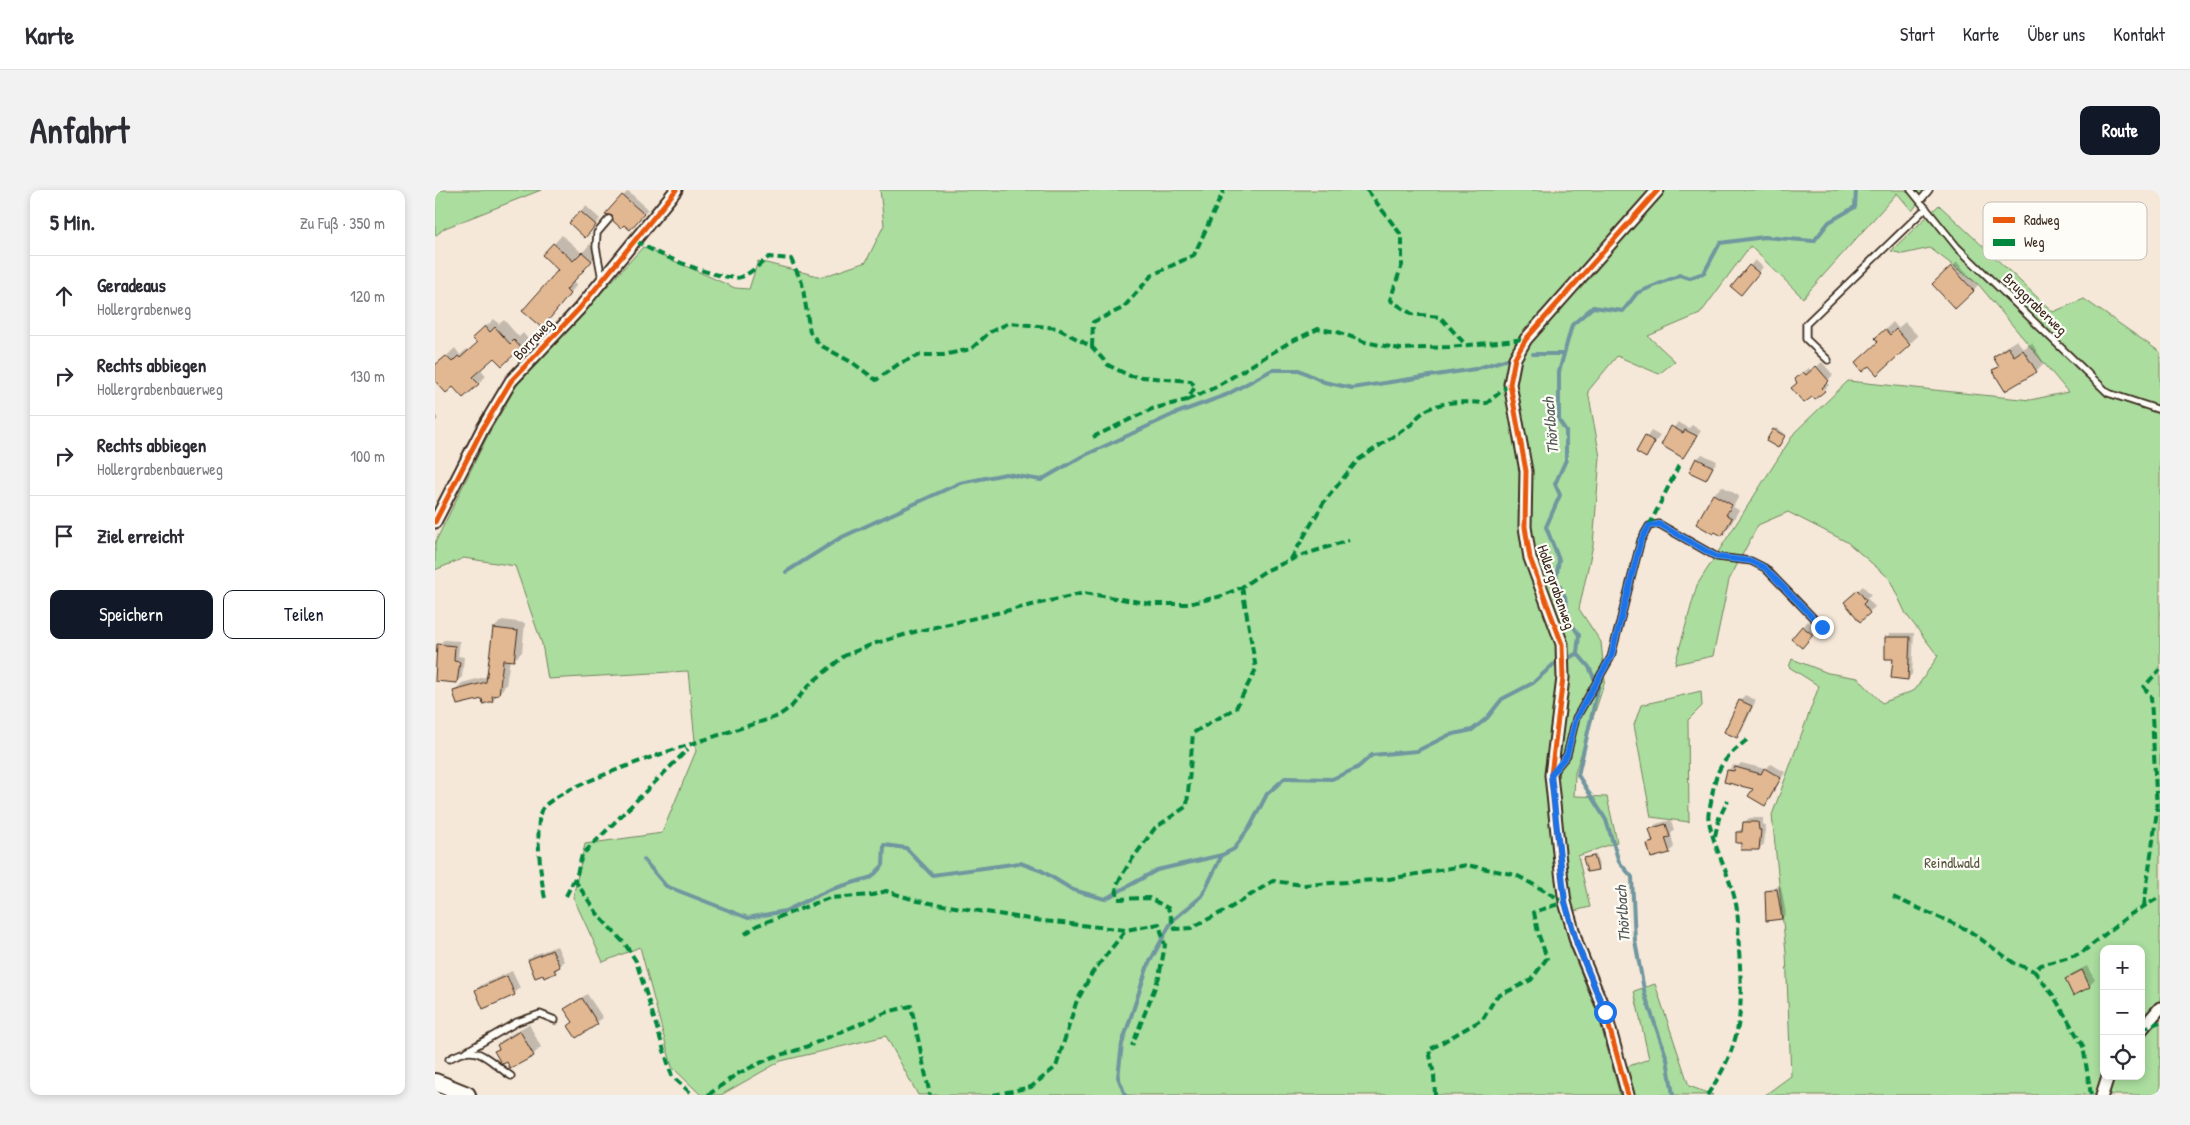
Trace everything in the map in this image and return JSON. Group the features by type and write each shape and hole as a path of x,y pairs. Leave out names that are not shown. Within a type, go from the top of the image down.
{"main road":[{"path":"435,1082 467,1095"}],"street":[{"name":"Borraweg","path":"435,522 483,428 511,381 603,281 676,190"},
{"name":"Hollergrabenweg","path":"1628,1095 1605,1012 1577,944 1565,902 1551,775 1563,678 1562,644 1530,558 1525,527 1526,471 1511,384 1515,358 1526,338 1659,190"},
{"path":"2145,1025 2160,1008"},
{"path":"2102,1095 2107,1080"}],"lane":[{"name":"Bruggraberweg","path":"1911,190 1957,247 2108,392 2160,410"},
{"path":"1920,201 1929,190"},
{"path":"1828,360 1806,339 1806,324 1926,208"},
{"path":"603,281 596,247 597,233 609,218"},
{"path":"1551,775 1567,755 1576,718 1611,657 1641,540 1649,526 1659,524 1717,557 1751,561 1765,568 1822,627"},
{"path":"467,1051 517,1022 540,1014 555,1020"},
{"path":"449,1059 460,1052 467,1051 485,1055 496,1066 511,1076"}],"green space":[{"path":"435,190 541,190 445,228 435,236"},
{"path":"880,190 1928,190 1912,211 1897,193 1803,298 1750,246 1700,314 1648,336 1675,361 1659,374 1617,356 1588,391 1600,457 1593,545 1579,609 1601,642 1605,681 1575,773 1574,796 1607,797 1617,842 1578,856 1590,907 1562,914 1570,946 1598,1015 1620,1095 918,1095 886,1036 781,1061 721,1095 701,1095 672,1067 640,947 603,962 573,897 585,844 662,833 696,751 688,671 548,679 542,644 515,566 464,558 435,570 435,543 489,433 517,385 643,247 735,288 749,289 758,261 822,277 866,262 884,225"},
{"name":"Reindlwald","path":"1939,205 1983,246 1983,260 1998,260 2053,312 2084,299 2160,352 2160,1095 1765,1095 1791,1076 1786,952 1772,815 1819,686 1789,667 1792,659 1828,673 1858,678 1882,703 1915,690 1938,656 1906,614 1889,578 1847,542 1788,512 1758,525 1729,580 1713,656 1675,664 1697,585 1795,432 1848,381 2030,400 2068,392 1979,285 1930,248 1903,254 1891,251"},
{"path":"1701,691 1702,706 1688,720 1689,822 1651,817 1634,725 1641,705"},
{"path":"1655,984 1689,1086 1713,1095 1633,1095 1626,1067 1649,1059 1634,991"}],"building":[{"path":"622,195 644,214 630,230 624,225 621,228 613,221 612,216 605,214"},
{"path":"580,211 596,225 585,238 569,223"},
{"path":"553,243 573,261 582,252 592,261 566,290 570,294 542,328 522,311 558,270 542,255"},
{"path":"1749,265 1759,273 1741,295 1731,287"},
{"path":"1951,266 1974,291 1955,309 1932,284"},
{"path":"485,326 490,332 495,327 510,344 514,340 521,348 502,366 494,358 472,377 479,384 463,398 453,387 446,393 435,381 435,365 446,356 452,362 458,356 460,358 477,343 472,338"},
{"path":"1885,329 1890,335 1896,329 1910,345 1877,375 1869,366 1862,372 1855,363 1878,342 1875,338"},
{"path":"2008,347 2014,356 2023,350 2037,372 2005,391 1992,370 1999,367 1993,357"},
{"path":"1816,366 1829,381 1822,388 1825,391 1815,399 1812,397 1804,403 1791,388 1797,383 1795,379 1803,372 1806,375"},
{"path":"1671,426 1683,433 1685,430 1697,436 1683,458 1661,445"},
{"path":"1773,429 1785,436 1778,448 1766,441"},
{"path":"1645,436 1655,442 1646,458 1636,452"},
{"path":"1696,458 1713,467 1706,480 1689,472"},
{"path":"1713,494 1732,505 1726,515 1732,518 1722,536 1715,532 1713,534 1696,524"},
{"path":"1858,590 1866,601 1863,604 1870,613 1860,622 1844,602"},
{"path":"1802,626 1813,635 1802,648 1791,639"},
{"path":"493,628 518,631 514,661 503,660 499,695 492,696 493,701 483,704 482,699 457,705 453,691 486,682"},
{"path":"1885,637 1910,637 1908,680 1891,678 1893,659 1885,659"},
{"path":"437,644 455,646 454,661 460,662 457,683 435,681"},
{"path":"1739,700 1752,706 1737,738 1724,732"},
{"path":"1735,767 1761,774 1764,768 1781,778 1765,806 1748,796 1753,789 1724,782 1727,770 1734,771"},
{"path":"1743,822 1758,822 1759,830 1761,830 1759,850 1741,850 1742,843 1736,843 1736,832 1742,832"},
{"path":"1666,824 1670,837 1665,838 1670,853 1651,858 1647,844 1653,842 1649,829"},
{"path":"1594,856 1598,870 1587,872 1583,858"},
{"path":"1777,889 1782,919 1766,921 1765,891"},
{"path":"552,950 560,967 554,970 556,973 544,978 543,975 535,978 528,960"},
{"path":"2082,970 2090,987 2073,996 2065,979"},
{"path":"507,976 515,995 483,1009 475,990"},
{"path":"582,998 598,1024 576,1038 568,1026 573,1022 564,1009"},
{"path":"520,1031 534,1056 510,1069 507,1062 501,1063 494,1051 499,1049 497,1045"}],"waterway":[{"name":"Thörlbach","path":"1594,678 1589,667 1577,653 1579,635 1569,620 1565,597 1556,579 1559,560 1546,527 1560,495 1555,484 1566,460 1566,431 1559,420 1559,372 1572,325 1593,307 1623,311 1637,293 1680,275 1690,278 1704,273 1720,243 1764,237 1814,241 1829,222 1855,207 1856,190"},
{"path":"1533,354 1564,354"},
{"path":"786,572 840,538 960,483 1006,474 1041,480 1081,457 1174,414 1226,395 1272,370 1299,370 1324,382 1352,388 1475,369 1511,358"},
{"path":"1566,660 1577,653"},
{"path":"644,860 666,886 748,918 785,911 829,890 872,877 883,865 884,845 906,848 932,875 1020,863 1042,871 1073,890 1105,899 1157,870 1222,855 1234,849 1251,825 1267,794 1285,778 1332,779 1357,768 1372,755 1417,751 1449,735 1472,730 1487,718 1502,699 1533,683 1554,664"},
{"name":"Thörlbach","path":"1599,684 1578,775 1606,820 1619,862 1632,877 1635,941 1645,995 1667,1059 1673,1095"},
{"path":"1125,1095 1118,1077 1122,1044 1148,965 1172,921 1202,896 1222,855"}],"marked path":[{"path":"1092,347 1093,322 1123,308 1152,275 1194,255 1224,190"},
{"path":"1367,190 1402,236 1402,265 1390,300 1412,314 1440,317 1466,345"},
{"path":"636,240 671,259 704,271 733,278 744,276 769,257 791,259 802,283 810,332 820,345 853,363 876,380 900,363 920,355 943,355 971,349 990,332 1009,323 1057,328 1092,347 1108,365 1130,376 1191,381 1195,387 1187,400 1152,409 1093,437"},
{"path":"1187,400 1214,388 1290,342 1318,329 1338,332 1365,342 1400,349 1449,347 1526,339"},
{"path":"1291,559 1324,502 1358,460 1412,424 1428,410 1446,403 1487,403 1510,384"},
{"path":"1649,526 1679,465"},
{"path":"545,898 539,854 539,818 541,811 553,799 611,772 778,716 791,707 809,685 844,656 873,644 914,632 1084,593 1152,604 1188,604 1222,596 1242,587 1265,571 1300,556 1349,540"},
{"path":"1242,587 1256,669 1236,708 1193,733 1187,806 1155,828 1128,865 1116,886 1118,899 1149,898 1168,908 1175,929 1191,928 1230,908 1273,881 1304,885 1389,879 1467,865 1516,875 1565,902"},
{"path":"2144,906 2157,811 2151,697 2144,687 2160,669"},
{"path":"1707,1095 1719,1077 1734,1043 1738,1026 1741,991 1736,904 1714,842 1708,814 1715,781 1721,766 1748,739"},
{"path":"566,896 577,874 582,855 688,749"},
{"path":"1715,836 1719,818 1728,800"},
{"path":"574,879 599,916 625,944 636,961 672,1076 693,1095"},
{"path":"745,934 758,925 829,898 873,895 886,891 918,901 1035,920 1126,930 1159,924 1165,945 1159,977 1132,1046"},
{"path":"1893,897 1968,930 2014,963 2034,971"},
{"path":"2091,1095 2083,1046 2053,995 2034,971 2041,965 2080,954 2131,914 2160,897"},
{"path":"1435,1095 1434,1075 1429,1050 1483,1019 1496,997 1531,980 1547,958 1538,933 1534,912 1565,902"},
{"path":"993,1095 1031,1087 1056,1067 1076,1003 1092,973 1126,930"},
{"path":"708,1095 737,1074 773,1057 801,1049 887,1012 911,1006 930,1095"},
{"path":"2145,1028 2160,1022"}],"cycle path":[{"path":"435,522 483,428 511,381 579,309 676,190"},
{"path":"1628,1095 1605,1012 1577,944 1565,902 1551,775 1563,678 1562,644 1530,558 1525,527 1526,471 1510,384 1515,358 1526,339 1658,190"}],"route":[{"path":"1605,1012 1577,944 1565,902 1551,775 1567,755 1576,718 1611,657 1641,540 1649,526 1659,524 1717,557 1751,561 1765,568 1822,627"}]}
